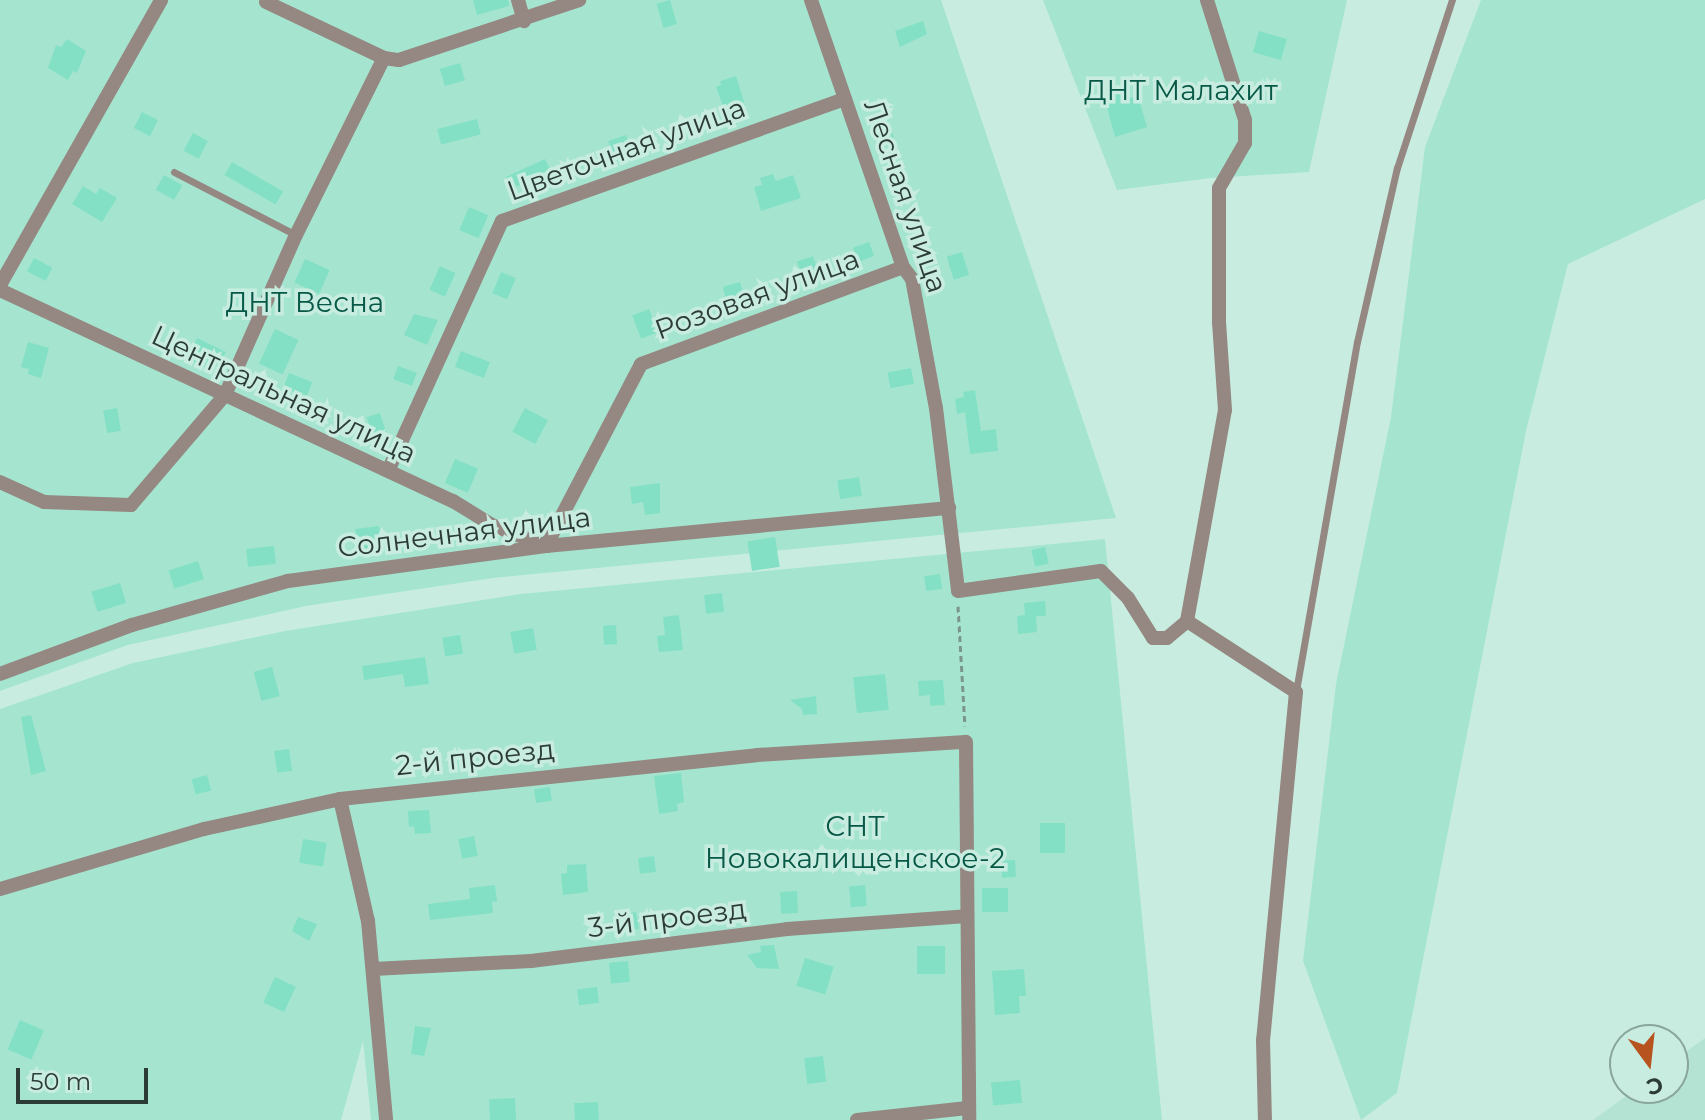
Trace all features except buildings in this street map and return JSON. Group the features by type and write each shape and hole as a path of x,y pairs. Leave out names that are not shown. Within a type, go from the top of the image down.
{"street":[{"path":"0,287 161,0"},
{"path":"518,0 524,21"},
{"path":"266,2 384,58 399,60 524,21 579,0"},
{"name":"Лесная улица","path":"811,0 903,267 912,279 936,408 958,591"},
{"path":"958,591 1101,571 1128,598 1153,638 1167,638 1187,621 1225,410 1219,322 1219,188 1245,143 1245,120 1207,0"},
{"path":"0,482 44,502 131,505 225,395 296,235 384,58"},
{"name":"Цветочная улица","path":"388,471 502,221 845,99"},
{"name":"Розовая улица","path":"546,546 641,364 903,267"},
{"name":"Центральная улица","path":"0,287 453,501 492,525 546,546"},
{"name":"Солнечная улица","path":"0,674 132,625 288,581 546,546 949,508"},
{"path":"1187,621 1296,692 1263,1040 1265,1120"},
{"path":"857,1120 968,1114 966,742"},
{"name":"2-й проезд","path":"0,889 204,829 340,799 757,755 966,742"},
{"path":"340,799 368,921 386,1120"},
{"name":"3-й проезд","path":"373,969 531,961 787,929 967,916"}],"lane":[{"path":"1296,692 1357,342 1397,168 1452,0"},
{"path":"174,172 296,235"}],"path":[{"path":"958,591 966,742"}],"shaded area":[{"path":"1705,1038 1705,1120 1593,1120 1615,1104 1689,1104 1689,1050"}],"green space":[{"name":"ДНТ Весна","path":"0,0 941,0 1116,518 493,578 306,606 128,645 0,691"},
{"name":"ДНТ Малахит","path":"1043,0 1347,0 1309,172 1211,178 1117,190"},
{"path":"1481,0 1705,0 1705,199 1568,264 1526,431 1397,1093 1361,1120 1303,961 1336,684 1391,417 1425,147"},
{"name":"СНТ Новокалищенское-2","path":"1105,539 1162,1120 371,1120 363,1041 341,1120 0,1120 0,709 133,663 285,631 521,594"}]}
